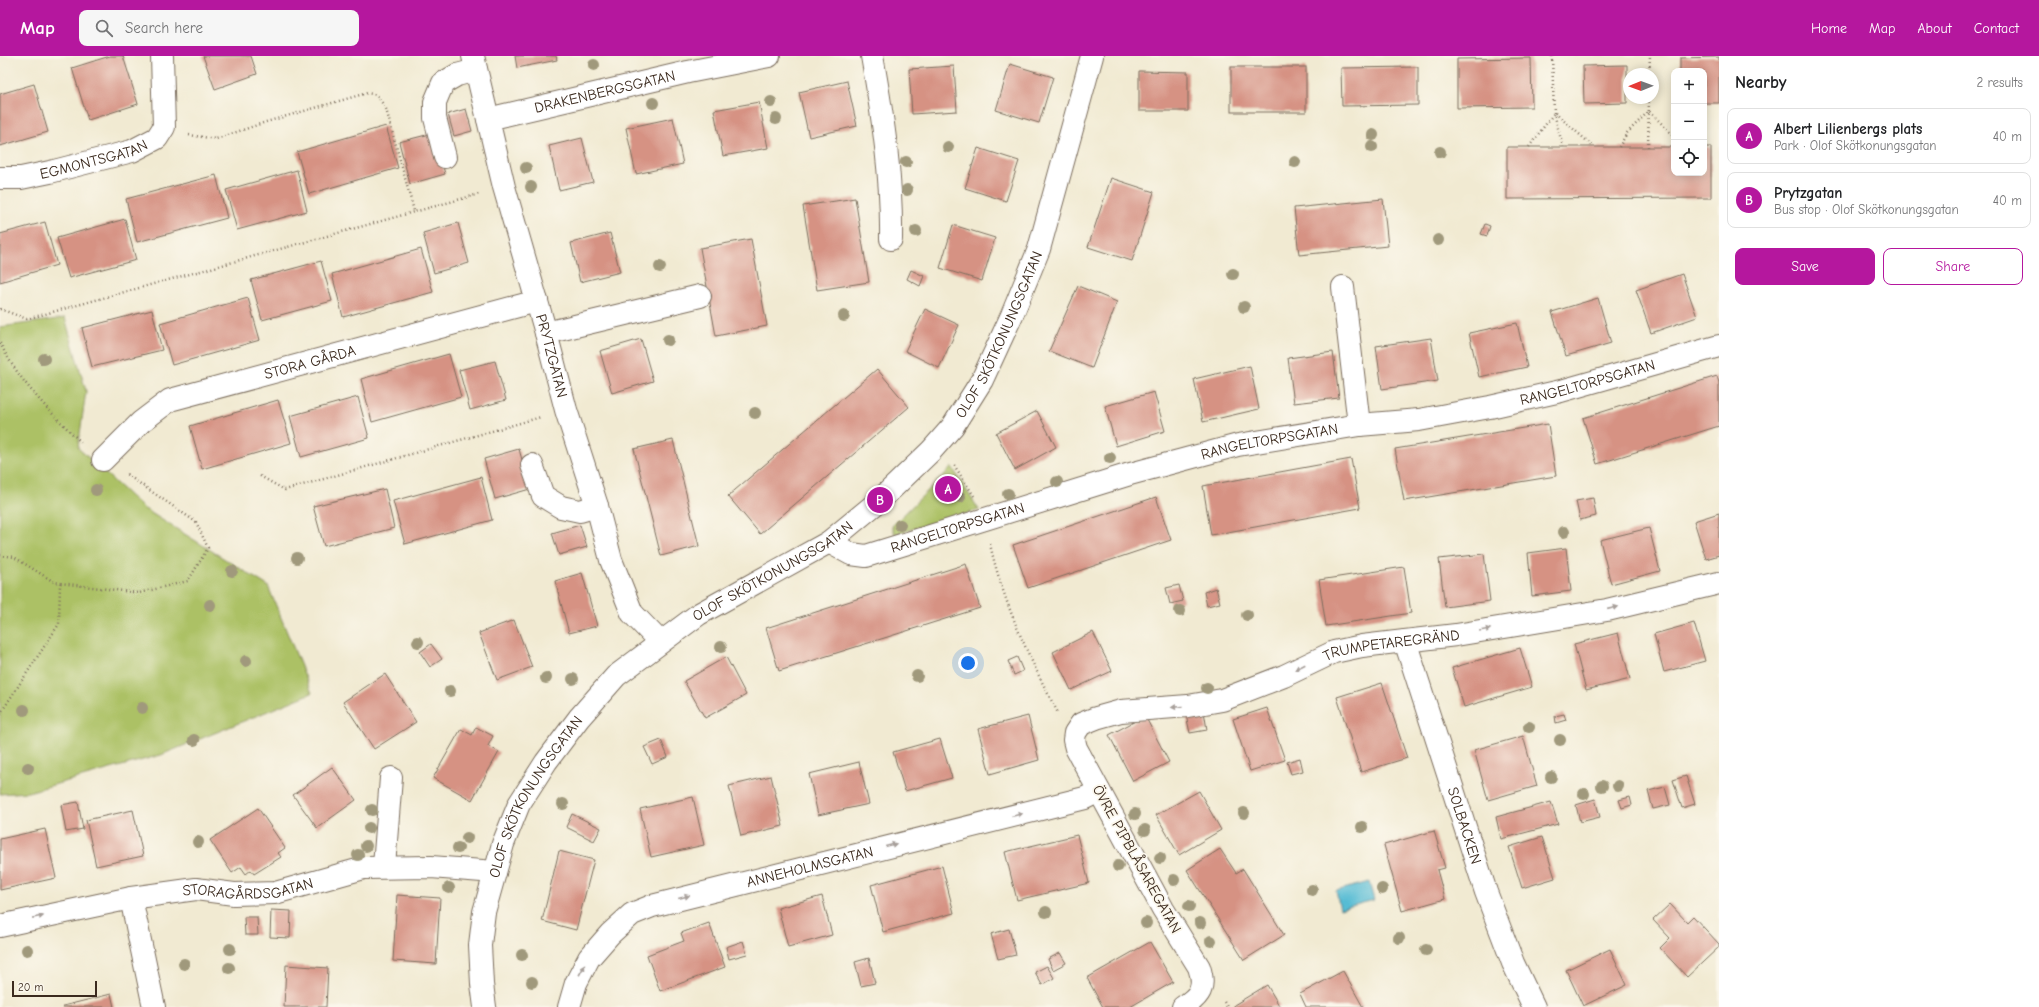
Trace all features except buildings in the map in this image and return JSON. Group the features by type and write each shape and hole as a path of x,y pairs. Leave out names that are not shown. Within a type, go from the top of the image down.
{"street":[{"path":"162,56 164,119"},
{"name":"DRAKENBERGSGATAN","path":"488,119 688,72 769,56"},
{"path":"872,56 886,132 891,198 891,239"},
{"name":"OLOF SKÖTKONUNGSGATAN","path":"485,1007 480,945 484,912 503,844 519,804 546,762 579,718 616,676 660,642 699,614 829,542 880,500 931,451 952,426 982,380 1011,317 1039,249 1092,56"},
{"path":"444,157 435,118 435,102 443,83 475,63"},
{"name":"PRYTZGATAN","path":"475,63 504,187 546,333 566,410 597,506 611,560 632,613 660,642"},
{"name":"EGMONTSGATAN","path":"0,178 21,178 132,151 157,138 164,119"},
{"path":"1343,287 1359,425"},
{"path":"546,333 700,296"},
{"name":"STORA GÅRDA","path":"103,460 141,422 170,400 537,301"},
{"name":"RANGELTORPSGATAN","path":"829,542 851,554 866,556 1130,474 1238,445 1359,425 1419,420 1490,407 1561,391 1719,346"},
{"path":"532,465 543,496 561,506 580,511 597,506"},
{"name":"TRUMPETAREGRÄND","path":"1076,733 1081,724 1121,711 1188,706 1222,700 1284,676 1334,652 1362,646 1456,635 1607,610 1719,583"},
{"name":"SOLBACKEN","path":"1405,641 1486,892 1513,963 1534,1007"},
{"name":"ÖVRE PIPBLÅSAREGATAN","path":"1076,733 1074,740 1076,748 1163,908 1199,967 1202,975 1202,985 1197,997 1183,1007"},
{"path":"384,866 391,778"},
{"name":"ANNEHOLMSGATAN","path":"570,1007 576,982 589,958 610,934 632,914 652,906 902,842 1085,798 1099,791"},
{"name":"STORAGÅRDSGATAN","path":"0,926 131,898 196,889 234,894 276,893 364,868 384,866 431,867 495,872"},
{"path":"131,898 154,1007"}],"path":[{"path":"1552,56 1554,113 1563,147"},
{"path":"1650,56 1650,68"},
{"path":"164,119 195,137 216,139 266,122 367,92 377,95 386,108 414,212"},
{"path":"1648,147 1649,104"},
{"path":"1649,111 1671,133"},
{"path":"1619,147 1627,133 1649,111"},
{"path":"1554,113 1594,147"},
{"path":"1529,147 1554,113"},
{"path":"0,309 27,319 504,187"},
{"path":"0,343 10,364 54,415 95,456 132,478 196,522 208,548 188,581 139,593 54,582 14,557 0,555"},
{"path":"260,476 285,490 566,410"},
{"path":"951,460 982,509 996,571 1035,670 1058,713"},
{"path":"0,714 59,624 60,583"}],"green space":[{"path":"65,318 86,391 78,448 143,508 268,586 312,693 161,755 28,792 0,794 0,327"},
{"path":"952,467 979,510 895,534 892,526"}],"water":[{"path":"1369,882 1374,900 1340,909 1336,891"}],"place":[{"name":"Albert Lilienbergs plats","path":"948,489"},
{"name":"Prytzgatan","path":"880,500"}]}
